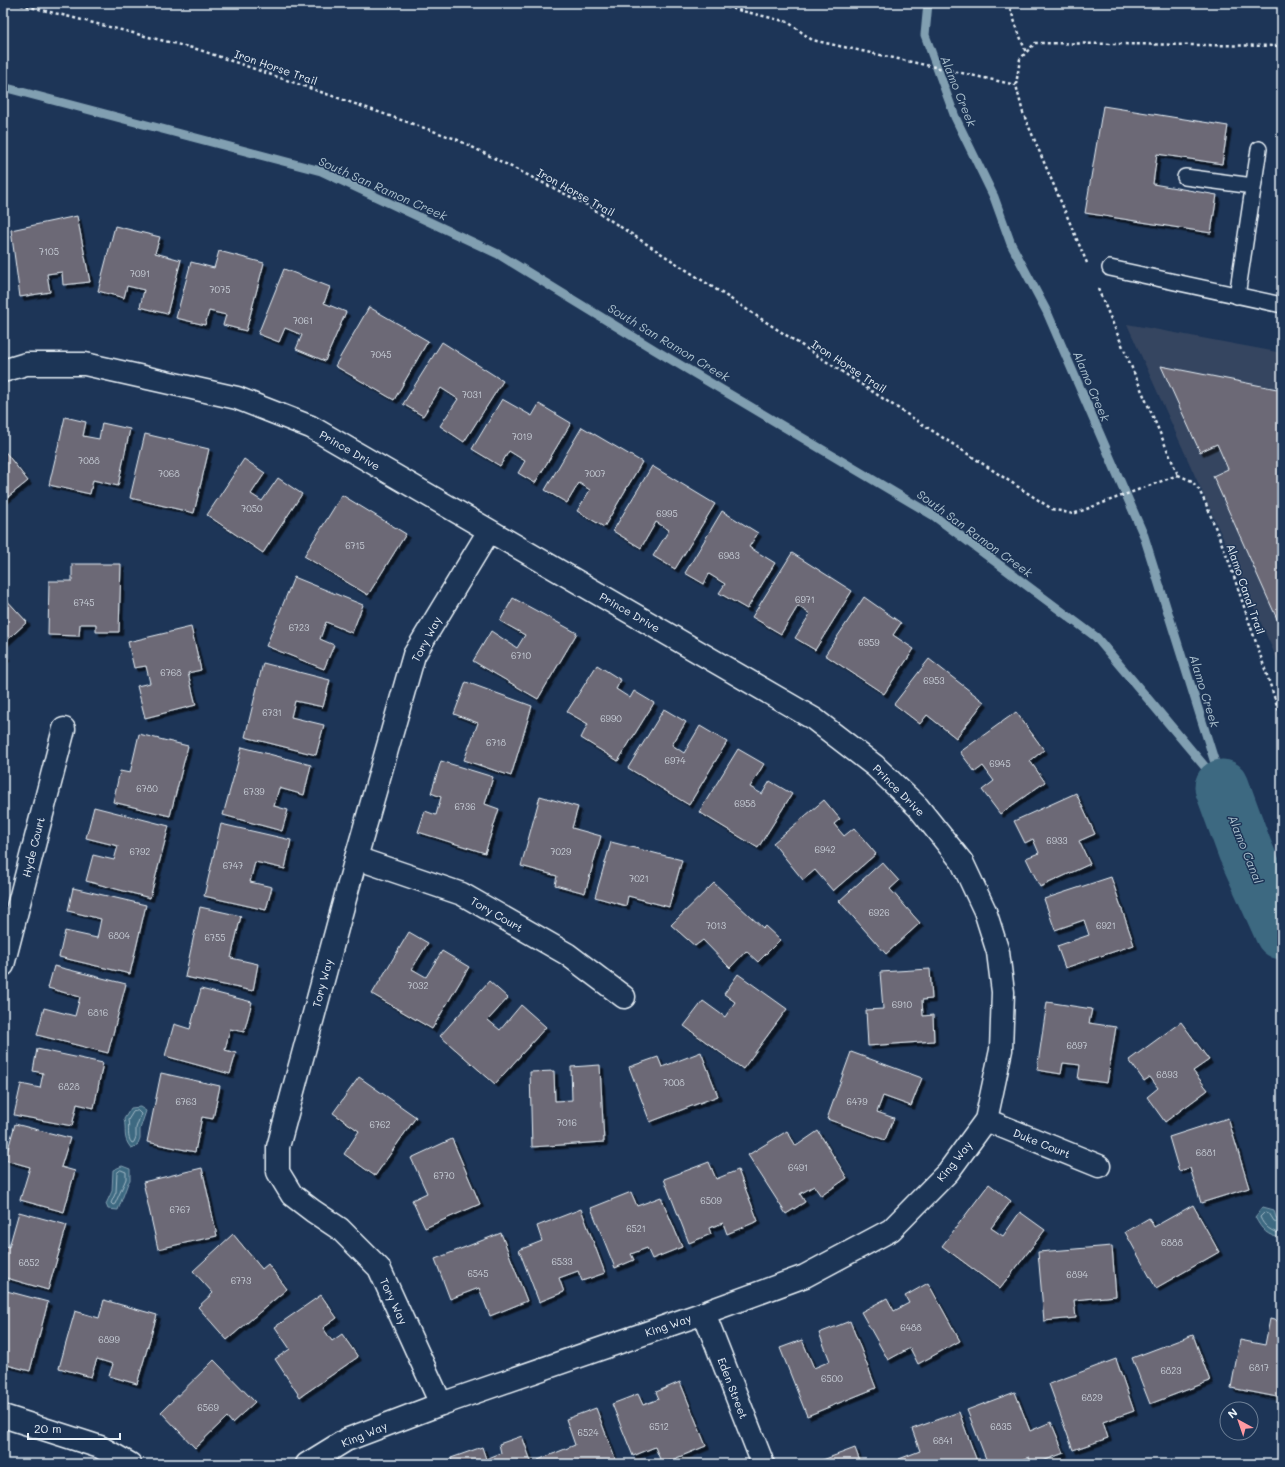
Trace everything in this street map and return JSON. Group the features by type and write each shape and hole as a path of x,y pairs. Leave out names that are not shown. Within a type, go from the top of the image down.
{"street":[{"name":"Prince Drive","path":"3,371 26,364 85,364 237,398 311,428 814,719 875,766 918,807 962,862 985,911 998,952 1003,992 1001,1050 986,1120"},
{"name":"Tory Way","path":"441,1404 379,1268 340,1229 292,1195 278,1172 278,1147 356,858 414,655 489,531"},
{"name":"Hyde Court","path":"3,965 64,729"},
{"name":"Tory Court","path":"356,858 462,894 567,954 624,997"},
{"name":"Duke Court","path":"986,1120 1098,1166"},
{"name":"King Way","path":"307,1464 346,1440 441,1404 704,1313 805,1276 892,1230 948,1172 986,1120"},
{"name":"Eden Street","path":"704,1313 762,1464"},
{"path":"3,1416 100,1447 130,1464"}],"lane":[{"path":"1237,296 1258,149"},
{"path":"1185,177 1253,186"},
{"path":"1110,268 1282,305"}],"path":[{"name":"Iron Horse Trail","path":"15,3 200,50 456,139 587,205 1052,509 1072,514 1169,478"},
{"path":"709,3 788,22 812,40 1016,85 1020,59 1035,43 1282,46"},
{"path":"1008,3 1026,53"},
{"name":"Alamo Canal Trail","path":"1169,478 1178,475 1192,481 1199,490 1206,504 1229,562 1282,720"}],"shaded area":[{"path":"1127,324 1282,353 1282,670"}],"water":[{"path":"140,1107 146,1111 140,1129 140,1138 137,1146 131,1148 126,1137 124,1119 131,1108"},
{"path":"122,1166 130,1169 130,1180 118,1210 108,1209 106,1204 112,1191 113,1170"},
{"path":"1263,1207 1274,1210 1276,1218 1282,1219 1282,1238 1272,1236 1266,1232 1258,1222 1255,1217"}],"building":[{"path":"1103,106 1228,126 1222,164 1157,154 1153,184 1217,195 1211,233 1085,213"},
{"path":"77,216 90,282 63,285 62,272 47,274 50,292 20,297 11,230"},
{"path":"115,226 160,237 155,253 181,260 167,314 140,307 144,290 127,286 124,298 98,291"},
{"path":"219,251 264,263 246,331 223,325 226,315 209,311 205,325 176,318 191,262 214,268"},
{"path":"284,269 330,287 324,303 346,312 325,361 296,349 302,335 285,328 279,342 258,334"},
{"path":"369,307 428,341 394,400 335,366"},
{"path":"442,342 503,381 464,442 440,426 458,399 441,388 423,416 403,404"},
{"path":"1161,366 1282,390 1282,630 1213,476 1228,469 1217,444 1200,452"},
{"path":"502,399 532,416 539,404 571,423 535,483 518,473 525,461 509,451 500,466 472,449"},
{"path":"65,417 86,422 83,436 99,439 102,423 130,429 118,486 93,480 90,494 49,485"},
{"path":"582,427 642,462 604,527 577,511 590,490 579,483 567,503 545,490"},
{"path":"145,434 209,449 194,513 130,498"},
{"path":"3,449 28,481 3,501"},
{"path":"244,459 265,473 251,494 262,501 278,478 302,494 263,553 207,515"},
{"path":"652,466 715,504 675,569 653,556 669,530 656,522 641,548 613,531"},
{"path":"342,495 406,534 368,595 304,556"},
{"path":"722,511 758,533 749,547 775,563 747,609 719,593 725,584 709,574 704,584 685,573"},
{"path":"792,553 852,591 815,650 795,638 810,614 798,606 781,634 752,617"},
{"path":"72,564 121,564 119,632 96,632 96,624 80,624 79,636 48,635 49,581 72,581"},
{"path":"294,577 363,605 352,633 326,622 320,639 334,645 324,669 266,646"},
{"path":"3,596 27,622 3,644"},
{"path":"864,597 901,623 893,635 914,649 884,694 825,655"},
{"path":"513,598 577,633 538,699 473,661 491,631 517,648 525,635 500,621"},
{"path":"191,627 201,670 188,673 196,705 145,718 137,686 150,683 146,666 134,668 128,642"},
{"path":"3,653 7,657 3,661"},
{"path":"929,659 984,702 956,738 927,715 920,724 894,704"},
{"path":"263,663 330,680 323,707 295,701 291,717 324,725 316,755 245,737"},
{"path":"597,665 621,680 616,689 630,698 634,691 654,703 618,761 581,738 588,724 567,712"},
{"path":"466,682 532,706 511,776 464,760 478,723 454,714"},
{"path":"664,709 686,722 672,745 684,753 700,726 727,742 689,805 628,768"},
{"path":"1016,712 1044,750 1030,761 1045,782 1000,814 982,790 994,781 983,766 975,772 960,752"},
{"path":"139,734 188,746 170,816 113,802 120,771 130,773"},
{"path":"242,747 311,765 304,795 279,788 274,806 288,810 282,831 223,815"},
{"path":"738,749 764,764 750,787 762,794 770,781 792,794 758,848 699,812"},
{"path":"441,761 493,777 485,804 499,809 485,853 418,832 425,811 436,815 441,797 431,793"},
{"path":"1076,793 1095,834 1079,841 1090,864 1040,887 1026,858 1039,853 1033,839 1025,843 1014,821"},
{"path":"540,796 578,807 572,828 601,836 585,893 555,885 557,876 521,866"},
{"path":"824,800 840,819 834,824 844,836 854,828 876,854 833,891 815,870 803,880 773,843"},
{"path":"94,807 169,826 150,898 86,881 93,855 114,860 118,846 86,838"},
{"path":"221,824 291,840 285,869 255,862 250,882 272,887 266,910 204,896"},
{"path":"611,842 682,860 669,907 628,896 626,906 595,897"},
{"path":"882,862 899,881 890,889 920,923 886,954 839,901"},
{"path":"1111,877 1134,945 1065,968 1057,946 1089,935 1084,920 1055,930 1044,899"},
{"path":"714,883 763,928 765,926 780,940 758,962 746,951 730,968 703,940 695,946 671,925"},
{"path":"73,888 146,905 130,974 59,957 65,931 97,938 101,919 68,911"},
{"path":"200,907 241,916 231,958 258,964 253,991 185,977"},
{"path":"409,932 428,943 412,969 426,977 442,951 469,967 432,1029 372,994"},
{"path":"54,966 126,984 108,1053 37,1035 44,1008 75,1016 80,997 48,988"},
{"path":"930,969 932,999 922,1000 923,1016 933,1015 934,1041 868,1046 866,1010 883,1009 880,972"},
{"path":"738,974 787,1009 743,1069 684,1026 703,1001 725,1017 735,1002 724,994"},
{"path":"489,981 508,998 488,1020 500,1030 521,1005 546,1027 495,1084 440,1036"},
{"path":"201,989 252,1002 244,1032 230,1029 225,1050 236,1053 230,1074 165,1056 174,1024 190,1029"},
{"path":"1047,1002 1092,1009 1089,1023 1116,1027 1107,1083 1078,1079 1080,1065 1063,1063 1061,1074 1037,1070"},
{"path":"1181,1022 1209,1060 1193,1071 1208,1090 1165,1122 1147,1097 1158,1088 1150,1077 1144,1081 1129,1060"},
{"path":"37,1049 103,1063 94,1108 77,1104 72,1126 14,1115 21,1084 40,1088 43,1073 33,1071"},
{"path":"701,1052 718,1096 650,1122 629,1067 658,1057 662,1067"},
{"path":"851,1052 922,1078 911,1106 883,1096 877,1112 894,1118 885,1140 827,1119"},
{"path":"600,1065 604,1142 532,1147 530,1072 554,1071 555,1101 572,1100 571,1067"},
{"path":"161,1073 220,1086 213,1119 202,1117 195,1152 147,1142"},
{"path":"359,1077 416,1117 375,1176 344,1154 359,1131 333,1113"},
{"path":"1228,1118 1249,1188 1201,1203 1190,1168 1179,1171 1169,1137"},
{"path":"15,1124 70,1138 61,1167 75,1171 64,1212 20,1200 30,1167 5,1160"},
{"path":"787,1131 796,1146 818,1131 847,1178 821,1196 814,1186 800,1194 805,1202 786,1214 748,1155"},
{"path":"452,1139 480,1204 425,1228 412,1200 427,1193 411,1158"},
{"path":"709,1162 716,1179 738,1170 758,1221 727,1234 723,1223 709,1228 711,1234 689,1243 664,1179"},
{"path":"202,1168 217,1236 158,1249 143,1182"},
{"path":"989,1184 1011,1201 991,1228 1003,1236 1020,1212 1045,1230 1000,1289 942,1246"},
{"path":"631,1192 637,1206 661,1197 682,1247 652,1259 647,1248 631,1254 634,1260 615,1268 591,1208"},
{"path":"1193,1205 1219,1252 1156,1288 1125,1232 1149,1218 1154,1227"},
{"path":"581,1209 605,1273 582,1281 578,1271 559,1278 564,1292 539,1302 519,1250 542,1241 537,1226"},
{"path":"19,1212 67,1225 48,1290 3,1277 3,1246 9,1247"},
{"path":"501,1233 527,1301 490,1316 479,1288 450,1299 435,1259"},
{"path":"233,1234 262,1269 268,1264 287,1289 227,1340 198,1307 213,1293 193,1271"},
{"path":"1112,1246 1116,1296 1074,1300 1076,1318 1044,1321 1038,1252"},
{"path":"928,1283 960,1341 918,1364 910,1348 888,1360 861,1312 887,1298 894,1311 909,1303 905,1296"},
{"path":"3,1290 48,1302 30,1371 3,1364"},
{"path":"321,1295 337,1318 323,1328 332,1341 342,1334 358,1357 300,1397 275,1359 290,1349 275,1327"},
{"path":"104,1300 157,1315 137,1384 109,1376 113,1364 97,1359 91,1377 59,1368 75,1311 99,1318"},
{"path":"1270,1319 1282,1322 1282,1398 1231,1388 1240,1340 1265,1345"},
{"path":"850,1321 876,1388 807,1416 780,1348 802,1340 814,1368 830,1361 819,1333"},
{"path":"1193,1335 1210,1381 1150,1404 1132,1358"},
{"path":"1116,1359 1134,1411 1103,1422 1108,1438 1073,1450 1049,1384"},
{"path":"214,1360 255,1402 232,1423 227,1417 195,1448 161,1412"},
{"path":"680,1382 706,1446 662,1464 655,1447 633,1456 612,1404 638,1394 643,1405 659,1399 656,1392"},
{"path":"1015,1392 1030,1431 1051,1422 1064,1453 1035,1464 1032,1464 1029,1457 1010,1464 988,1464 967,1410"},
{"path":"596,1408 617,1464 539,1464 538,1460 575,1445 566,1419"},
{"path":"959,1412 978,1464 901,1464 899,1459 920,1451 912,1429"},
{"path":"522,1436 532,1464 453,1464 451,1458 482,1447 486,1459 501,1453 499,1444"},
{"path":"855,1448 861,1464 812,1464"},
{"path":"888,1460 889,1464 877,1464"}],"waterway":[{"name":"Alamo Creek","path":"928,3 925,35 955,117 994,197 1011,244 1047,312 1144,536 1221,782"},
{"name":"South San Ramon Creek","path":"3,87 321,171 498,254 655,350 934,516 1096,637 1222,787"},
{"name":"Alamo Canal","path":"1222,787 1245,850 1282,932"}]}
